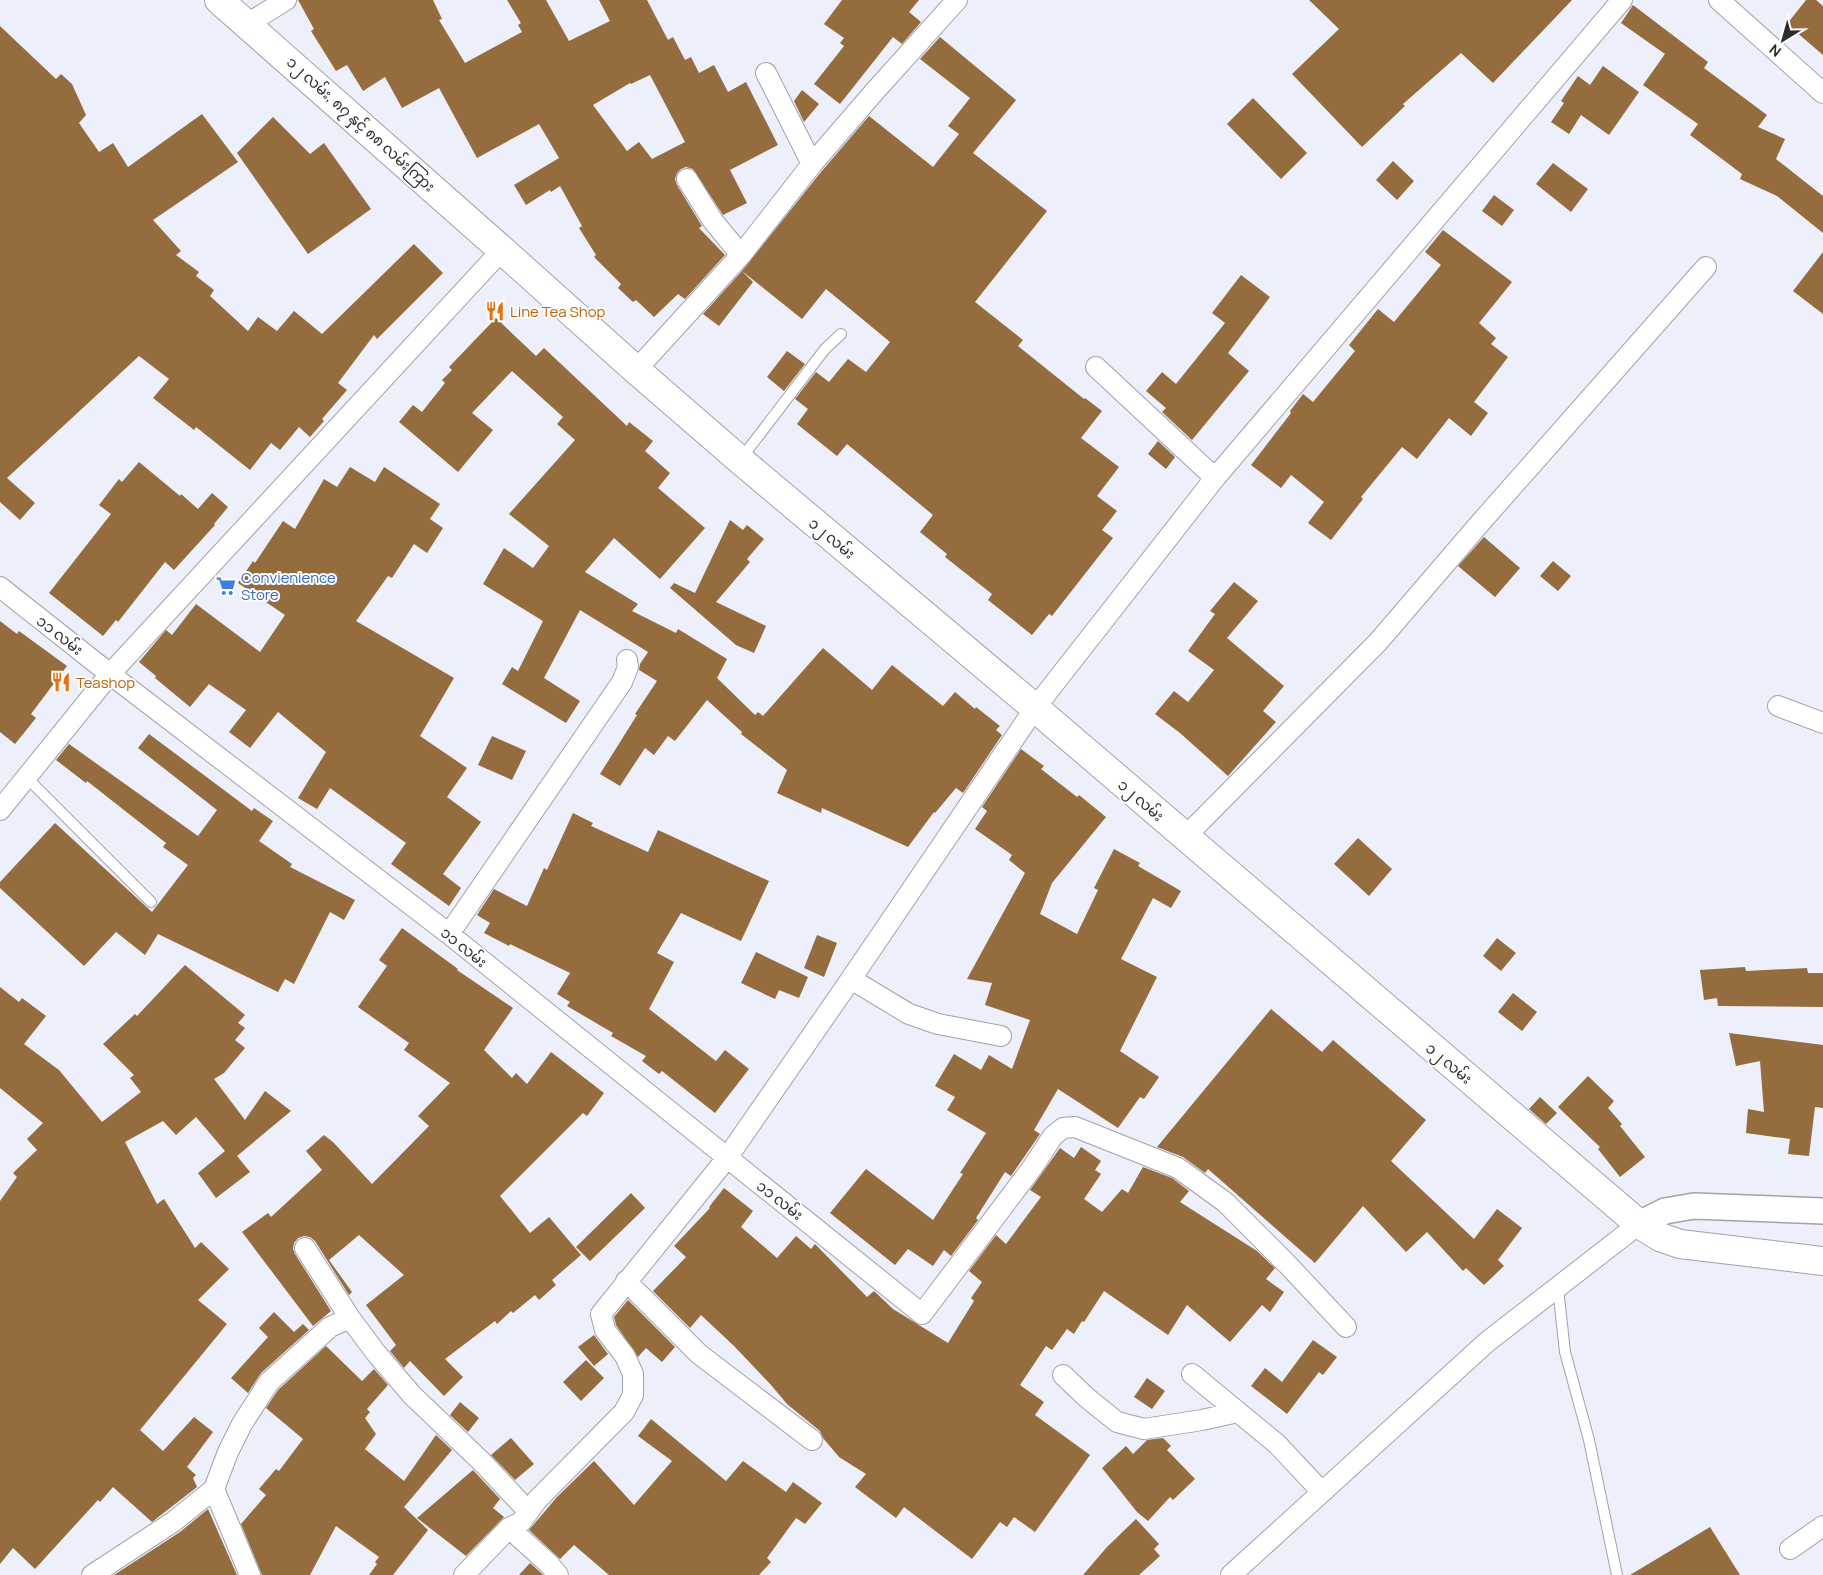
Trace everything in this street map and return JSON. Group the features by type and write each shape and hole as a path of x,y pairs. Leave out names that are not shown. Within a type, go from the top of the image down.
{"main road":[{"name":"၁၂ လမ်း, ၈၇ နှင့် ၈၈ လမ်းကြား","path":"219,0 502,250"},
{"name":"၁၂ လမ်း","path":"502,250 740,460 1035,708 1638,1224 1680,1244 1823,1262"}],"street":[{"path":"247,24 286,0"},
{"path":"636,370 741,255 812,164 957,0"},
{"path":"464,1575 509,1528 521,1522 528,1511 624,1412 633,1395 633,1374 625,1356 605,1330 601,1314 727,1158 1035,708 1215,478 1622,0"},
{"path":"1719,0 1823,93"},
{"path":"766,73 812,164"},
{"path":"687,179 713,221 741,255"},
{"path":"0,809 110,674 502,250"},
{"path":"1185,837 1378,642 1706,267"},
{"path":"1096,367 1215,478"},
{"name":"၁၁ လမ်း","path":"0,587 448,934 922,1314 1032,1168 1053,1136 1063,1128 1075,1127 1178,1168 1225,1202 1346,1327"},
{"path":"448,934 622,682 628,667 627,660"},
{"path":"1778,706 1823,723"},
{"path":"851,979 909,1014 938,1024 1000,1036"},
{"path":"1231,1575 1487,1342 1638,1224 1665,1211 1694,1206 1823,1211"},
{"path":"305,1248 350,1318 376,1353 412,1395 483,1463 528,1511"},
{"path":"626,1281 700,1354 812,1440"},
{"path":"92,1575 173,1522 214,1489 228,1452 242,1424 270,1382 330,1327 350,1318"},
{"path":"1192,1374 1277,1444 1322,1492"},
{"path":"1063,1375 1117,1422 1144,1429 1238,1412"},
{"path":"214,1489 250,1575"},
{"path":"1790,1549 1823,1526"},
{"path":"509,1528 548,1563 558,1575"}],"lane":[{"path":"740,460 825,349 841,334"},
{"path":"26,777 151,902"},
{"path":"1558,1288 1565,1352 1589,1440 1617,1575"}],"building":[{"path":"298,0 433,0 442,19 439,20 465,63 522,32 518,25 521,23 507,0 546,0 569,41 610,21 599,0 647,0 668,40 673,37 685,60 691,57 699,73 714,65 728,92 746,82 778,145 730,170 747,203 723,215 693,169 686,167 677,173 675,179 677,185 702,226 699,228 725,255 685,299 678,294 654,317 636,300 633,302 618,288 621,284 594,257 596,255 579,228 582,226 560,186 526,205 514,185 559,158 539,124 477,158 439,88 402,108 385,77 363,91 347,65 336,71 311,31 314,29","holes":["650,75 685,142 652,159 639,142 627,151 593,105 630,83"]},
{"path":"842,0 919,0 909,12 921,22 902,44 893,37 840,104 814,84 844,46 840,43 844,38 824,24"},
{"path":"1309,0 1572,0 1493,83 1461,53 1403,104 1405,106 1362,147 1292,74 1339,29"},
{"path":"1806,0 1816,0 1823,6 1823,55 1787,24"},
{"path":"1633,5 1708,62 1704,68 1767,115 1758,127 1785,139 1776,159 1823,196 1823,233 1777,196 1740,179 1742,174 1690,135 1698,124 1643,85 1665,54 1621,23"},
{"path":"0,26 56,79 61,74 72,84 86,115 79,123 99,152 113,143 128,167 202,114 238,162 153,220 181,251 176,255 199,272 196,276 214,290 210,296 248,331 258,317 277,331 294,311 322,334 414,244 443,273 377,339 374,335 338,383 347,390 322,419 324,421 310,437 299,427 280,450 271,443 250,470 196,427 194,430 153,398 169,379 139,356 7,478 35,503 20,520 0,502"},
{"path":"940,37 1016,100 973,153 1047,211 975,302 1023,340 1018,346 1084,399 1102,411 1081,438 1119,467 1097,496 1117,511 1102,530 1113,538 1052,616 1049,614 1032,635 988,600 992,594 945,557 947,554 920,532 933,515 847,444 837,456 797,424 808,409 795,399 816,372 829,382 848,359 866,372 890,342 826,289 802,319 742,271 821,172 869,116 933,167 959,134 948,126 970,98 920,59"},
{"path":"1603,66 1639,92 1609,135 1581,115 1569,134 1551,122 1564,103 1561,101 1578,76 1590,85"},
{"path":"802,90 819,104 804,122 794,101"},
{"path":"1253,98 1307,153 1281,179 1227,124"},
{"path":"273,117 310,154 324,143 371,209 308,254 237,153"},
{"path":"1393,161 1414,181 1397,200 1376,180"},
{"path":"1553,163 1588,189 1571,212 1536,184"},
{"path":"1494,195 1514,210 1502,226 1482,211"},
{"path":"1443,230 1512,282 1479,323 1496,338 1491,344 1508,357 1474,402 1488,413 1471,436 1449,418 1417,459 1402,447 1361,497 1363,499 1331,540 1308,523 1324,502 1291,475 1281,488 1251,465 1291,413 1290,411 1303,394 1313,402 1355,351 1349,345 1378,309 1394,322 1441,265 1425,252"},
{"path":"1823,252 1823,314 1793,291"},
{"path":"742,271 753,282 719,326 703,314"},
{"path":"1241,275 1270,297 1228,353 1249,371 1192,440 1162,412 1166,408 1146,391 1162,372 1176,384 1225,323 1212,313"},
{"path":"496,318 536,356 544,348 627,426 629,422 653,441 645,451 670,473 658,488 705,528 660,579 614,538 585,572 638,604 632,611 676,633 678,629 727,659 717,678 755,715 758,712 763,716 823,648 872,690 892,665 943,706 955,692 975,709 976,707 1000,726 996,730 1002,735 963,793 956,788 934,812 908,847 822,808 821,813 777,793 787,770 741,734 742,732 707,700 675,741 668,736 654,755 645,748 620,786 600,774 637,715 635,714 657,681 639,670 640,664 648,652 580,610 544,678 580,701 566,723 502,684 512,667 518,671 543,621 483,584 504,548 533,568 549,546 509,514 575,440 557,424 563,417 512,371 472,413 493,430 458,472 399,422 413,405 422,412 445,383 442,380 452,370 449,367"},
{"path":"787,351 805,364 784,391 767,377"},
{"path":"1158,441 1175,457 1166,469 1148,454"},
{"path":"139,462 198,509 212,493 228,507 215,525 174,570 165,562 118,622 116,620 103,636 49,593 111,514 99,505 119,479 122,482"},
{"path":"350,467 375,482 384,467 440,504 430,519 443,528 427,553 414,544 392,578 388,576 356,621 454,678 420,736 467,768 447,797 481,822 443,874 461,888 449,906 391,864 406,843 330,788 317,809 298,798 326,752 278,712 250,748 229,732 246,710 209,684 190,707 139,662 166,630 172,635 196,604 260,652 285,615 238,583 253,561 255,563 283,521 295,529 324,479 337,487"},
{"path":"730,520 743,530 747,525 764,539 747,559 750,562 716,602 766,626 754,653 736,645 670,588 674,583 695,593"},
{"path":"1484,537 1520,568 1495,597 1458,566"},
{"path":"1553,561 1571,576 1558,591 1540,576"},
{"path":"1234,582 1258,601 1227,638 1284,686 1263,711 1276,722 1228,776 1180,733 1155,714 1174,691 1188,702 1214,670 1188,651 1215,614 1210,611"},
{"path":"0,621 17,634 19,631 67,666 31,714 36,718 15,744 0,732"},
{"path":"149,734 252,811 254,808 273,821 259,841 292,864 290,867 355,900 344,920 330,912 294,984 285,979 278,992 158,934 145,955 116,932 84,966 0,888 0,882 55,823 152,912 188,865 163,847 166,843 87,781 86,783 56,760 69,744 198,836 217,810 138,748"},
{"path":"492,736 526,751 512,780 478,765"},
{"path":"1021,749 1044,766 1041,769 1077,797 1079,795 1106,817 1052,883 1040,914 1077,934 1098,890 1094,888 1114,849 1140,863 1138,866 1181,891 1171,908 1153,898 1121,959 1157,977 1120,1051 1159,1077 1144,1099 1140,1097 1118,1128 1058,1089 1034,1130 1040,1134 1011,1176 1005,1172 976,1218 978,1220 951,1256 944,1250 933,1266 908,1249 895,1265 830,1213 866,1169 933,1220 963,1174 960,1173 986,1133 947,1110 955,1097 935,1086 954,1054 981,1070 989,1055 1012,1069 1030,1020 985,1005 992,983 967,979 1025,873 1009,860 1012,855 975,829 987,811 982,807"},
{"path":"573,813 593,823 591,826 648,852 658,830 769,881 741,941 681,913 657,953 674,962 649,1009 716,1061 725,1050 749,1069 715,1113 662,1071 659,1074 642,1061 646,1056 611,1036 613,1033 567,1006 570,1002 557,994 570,973 484,933 490,923 477,915 494,889 527,906 544,868 547,870"},
{"path":"1358,838 1392,869 1369,896 1334,864"},
{"path":"402,928 457,970 513,1008 484,1050 512,1078 516,1073 527,1084 551,1052 604,1093 587,1116 583,1113 500,1196 530,1233 549,1217 581,1255 552,1280 556,1285 539,1300 535,1295 513,1313 511,1311 497,1324 495,1321 445,1359 463,1377 444,1396 410,1361 404,1368 390,1351 396,1345 366,1305 404,1275 359,1235 329,1260 352,1292 349,1295 315,1241 310,1237 304,1236 298,1238 294,1243 293,1249 295,1254 331,1311 313,1326 242,1232 268,1213 271,1217 322,1170 306,1151 324,1135 333,1142 372,1184 429,1126 418,1116 450,1083 404,1050 409,1043 358,1007 387,966 379,960"},
{"path":"817,935 837,943 824,977 804,968"},
{"path":"1497,938 1516,953 1501,971 1483,956"},
{"path":"756,952 808,977 799,998 779,990 775,999 741,983"},
{"path":"185,965 245,1015 238,1023 245,1028 235,1040 245,1048 224,1073 214,1079 245,1120 265,1091 291,1111 237,1156 250,1172 216,1198 198,1173 225,1151 196,1117 176,1135 163,1121 125,1142 157,1204 164,1199 195,1248 201,1242 229,1269 198,1300 227,1324 140,1430 163,1451 194,1417 213,1432 187,1467 196,1475 193,1478 197,1487 152,1522 113,1487 100,1502 98,1500 35,1569 13,1548 0,1564 0,1201 17,1177 13,1173 37,1150 27,1139 43,1123 0,1088 0,987 19,1002 22,998 46,1016 24,1044 59,1070 102,1122 141,1092 130,1078 134,1075 103,1044 135,1014 137,1016"},
{"path":"1745,967 1746,971 1807,968 1808,973 1823,973 1823,1007 1718,1006 1717,998 1704,1000 1700,970"},
{"path":"1513,993 1537,1012 1522,1031 1498,1012"},
{"path":"1271,1009 1322,1052 1333,1040 1426,1120 1391,1161 1474,1239 1497,1209 1522,1228 1498,1260 1504,1266 1484,1285 1466,1268 1463,1271 1427,1232 1406,1252 1363,1206 1315,1263 1208,1169 1205,1173 1183,1157 1157,1147"},
{"path":"1729,1033 1823,1045 1823,1108 1815,1107 1809,1156 1788,1154 1790,1139 1746,1133 1748,1109 1764,1112 1760,1061 1736,1066"},
{"path":"1588,1076 1614,1101 1608,1108 1622,1124 1620,1126 1645,1157 1620,1177 1598,1149 1600,1147 1558,1107"},
{"path":"1540,1097 1557,1113 1546,1124 1529,1109"},
{"path":"1081,1147 1101,1161 1095,1170 1101,1174 1084,1199 1102,1212 1122,1189 1128,1193 1143,1167 1172,1178 1189,1191 1180,1202 1257,1251 1275,1268 1266,1279 1284,1292 1270,1312 1262,1305 1230,1342 1187,1305 1168,1335 1104,1291 1074,1334 1067,1329 1052,1350 1046,1346 1020,1385 1044,1402 1035,1415 1090,1455 1035,1532 1014,1517 1007,1527 1000,1522 972,1559 904,1507 896,1518 855,1487 866,1474 839,1457 823,1438 820,1431 787,1404 734,1346 701,1315 690,1328 653,1291 686,1257 674,1246 710,1208 724,1188 753,1211 741,1227 777,1258 796,1236 811,1249 815,1244 867,1297 874,1291 893,1309 948,1343 974,1301 971,1298 982,1282 969,1271 996,1235 1006,1244 1041,1197 1030,1190 1060,1148 1074,1158"},
{"path":"631,1193 645,1208 590,1261 576,1247"},
{"path":"628,1300 675,1347 662,1362 646,1348 638,1357 616,1325 614,1317"},
{"path":"274,1312 294,1332 303,1324 309,1330 261,1373 248,1393 231,1378 268,1337 259,1328"},
{"path":"594,1335 608,1354 594,1366 578,1347"},
{"path":"1313,1340 1337,1357 1323,1375 1319,1372 1287,1414 1251,1386 1265,1368 1282,1382"},
{"path":"326,1346 362,1381 374,1369 388,1385 367,1409 370,1412 365,1418 376,1434 365,1449 404,1481 436,1435 452,1450 404,1507 428,1530 393,1575 369,1575 377,1564 375,1562 379,1557 336,1526 310,1575 262,1575 241,1524 266,1495 259,1489 276,1469 279,1471 303,1439 266,1408 278,1390"},
{"path":"586,1360 604,1378 581,1401 563,1382"},
{"path":"1147,1378 1165,1391 1152,1409 1134,1397"},
{"path":"460,1402 479,1418 468,1432 450,1415"},
{"path":"651,1419 726,1481 743,1461 786,1492 793,1482 822,1503 805,1524 796,1518 767,1558 771,1562 759,1575 609,1575 574,1545 560,1559 529,1530 557,1497 594,1461 634,1505 672,1461 638,1436"},
{"path":"511,1438 534,1464 515,1480 491,1455"},
{"path":"1163,1438 1171,1446 1167,1450 1195,1479 1173,1500 1170,1497 1148,1521 1137,1512 1102,1468 1126,1446 1133,1454 1147,1440"},
{"path":"473,1470 500,1499 493,1508 504,1517 466,1556 417,1518"},
{"path":"208,1509 237,1575 114,1575 180,1532"},
{"path":"1136,1519 1159,1544 1154,1549 1160,1556 1139,1575 1083,1575 1107,1547"},
{"path":"1710,1527 1740,1575 1630,1575"},
{"path":"530,1563 539,1571 543,1575 519,1575"}],"place":[{"name":"Line Tea Shop","path":"495,311"},
{"name":"Convienience Store","path":"226,586"},
{"name":"Teashop","path":"61,682"}]}
